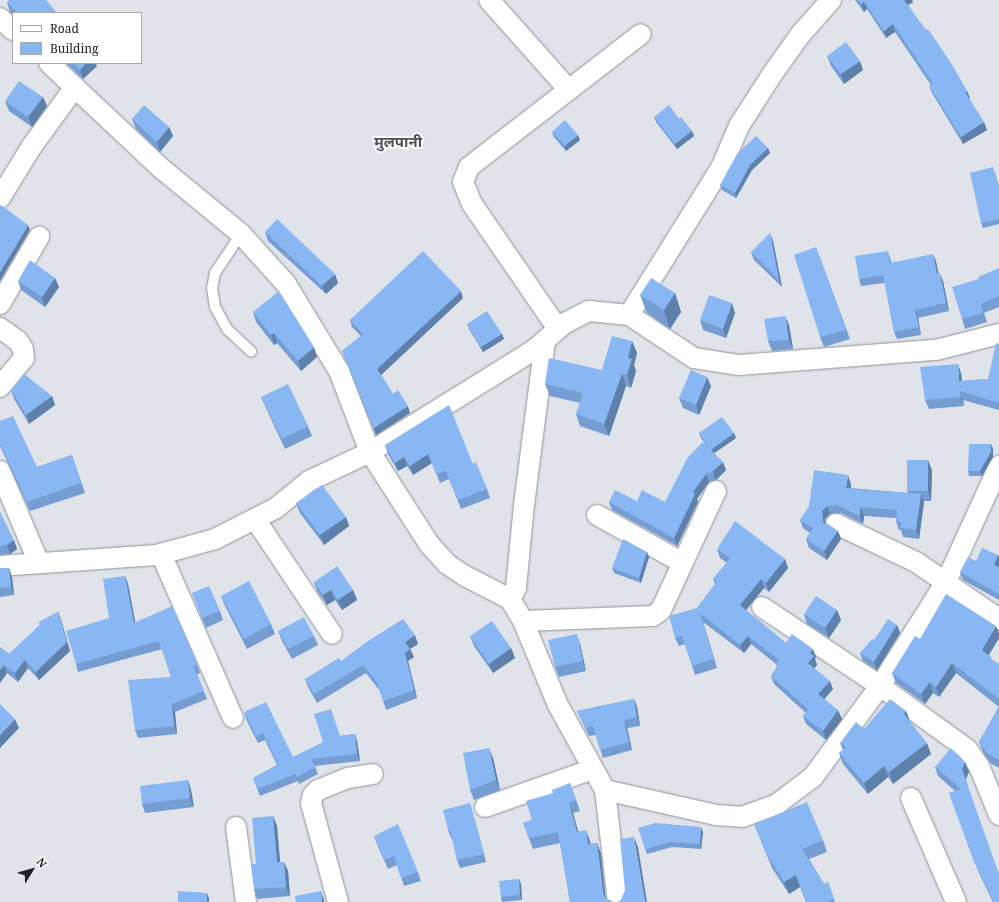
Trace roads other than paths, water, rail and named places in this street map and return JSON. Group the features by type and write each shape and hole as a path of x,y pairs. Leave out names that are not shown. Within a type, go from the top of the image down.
{"street":[{"path":"488,0 569,90"},
{"path":"629,315 714,181 740,126 771,76 800,35 831,0"},
{"path":"0,18 12,29"},
{"path":"510,599 516,588 524,505 552,335 472,204 462,182 469,167 641,34"},
{"path":"50,64 162,169 241,234 286,284 339,371 370,452 429,544 447,564 510,599 523,621 558,705 605,790 618,902"},
{"path":"0,198 32,146 75,87"},
{"path":"0,304 39,237"},
{"path":"0,566 161,554 215,539 276,508 309,481 370,452 534,350 552,335 589,311 629,315 694,358 739,365 936,350 999,334"},
{"path":"0,328 18,341 23,349 24,358 0,387"},
{"path":"605,790 716,815 742,817 777,804 814,777 880,686 946,582 999,466"},
{"path":"0,471 39,563"},
{"path":"523,621 653,616 661,610 716,491"},
{"path":"597,515 682,563"},
{"path":"255,519 332,634"},
{"path":"836,524 916,562 999,619"},
{"path":"161,554 233,718"},
{"path":"762,608 880,686 967,749 979,766 999,815"},
{"path":"485,807 593,769"},
{"path":"338,902 311,803 312,795 318,790 348,778 372,774"},
{"path":"911,798 956,902"},
{"path":"236,827 246,902"}],"lane":[{"path":"241,234 215,273 212,288 215,307 227,329 251,351"}],"district":[{"name":"मुलपानी","path":"398,142"}]}
